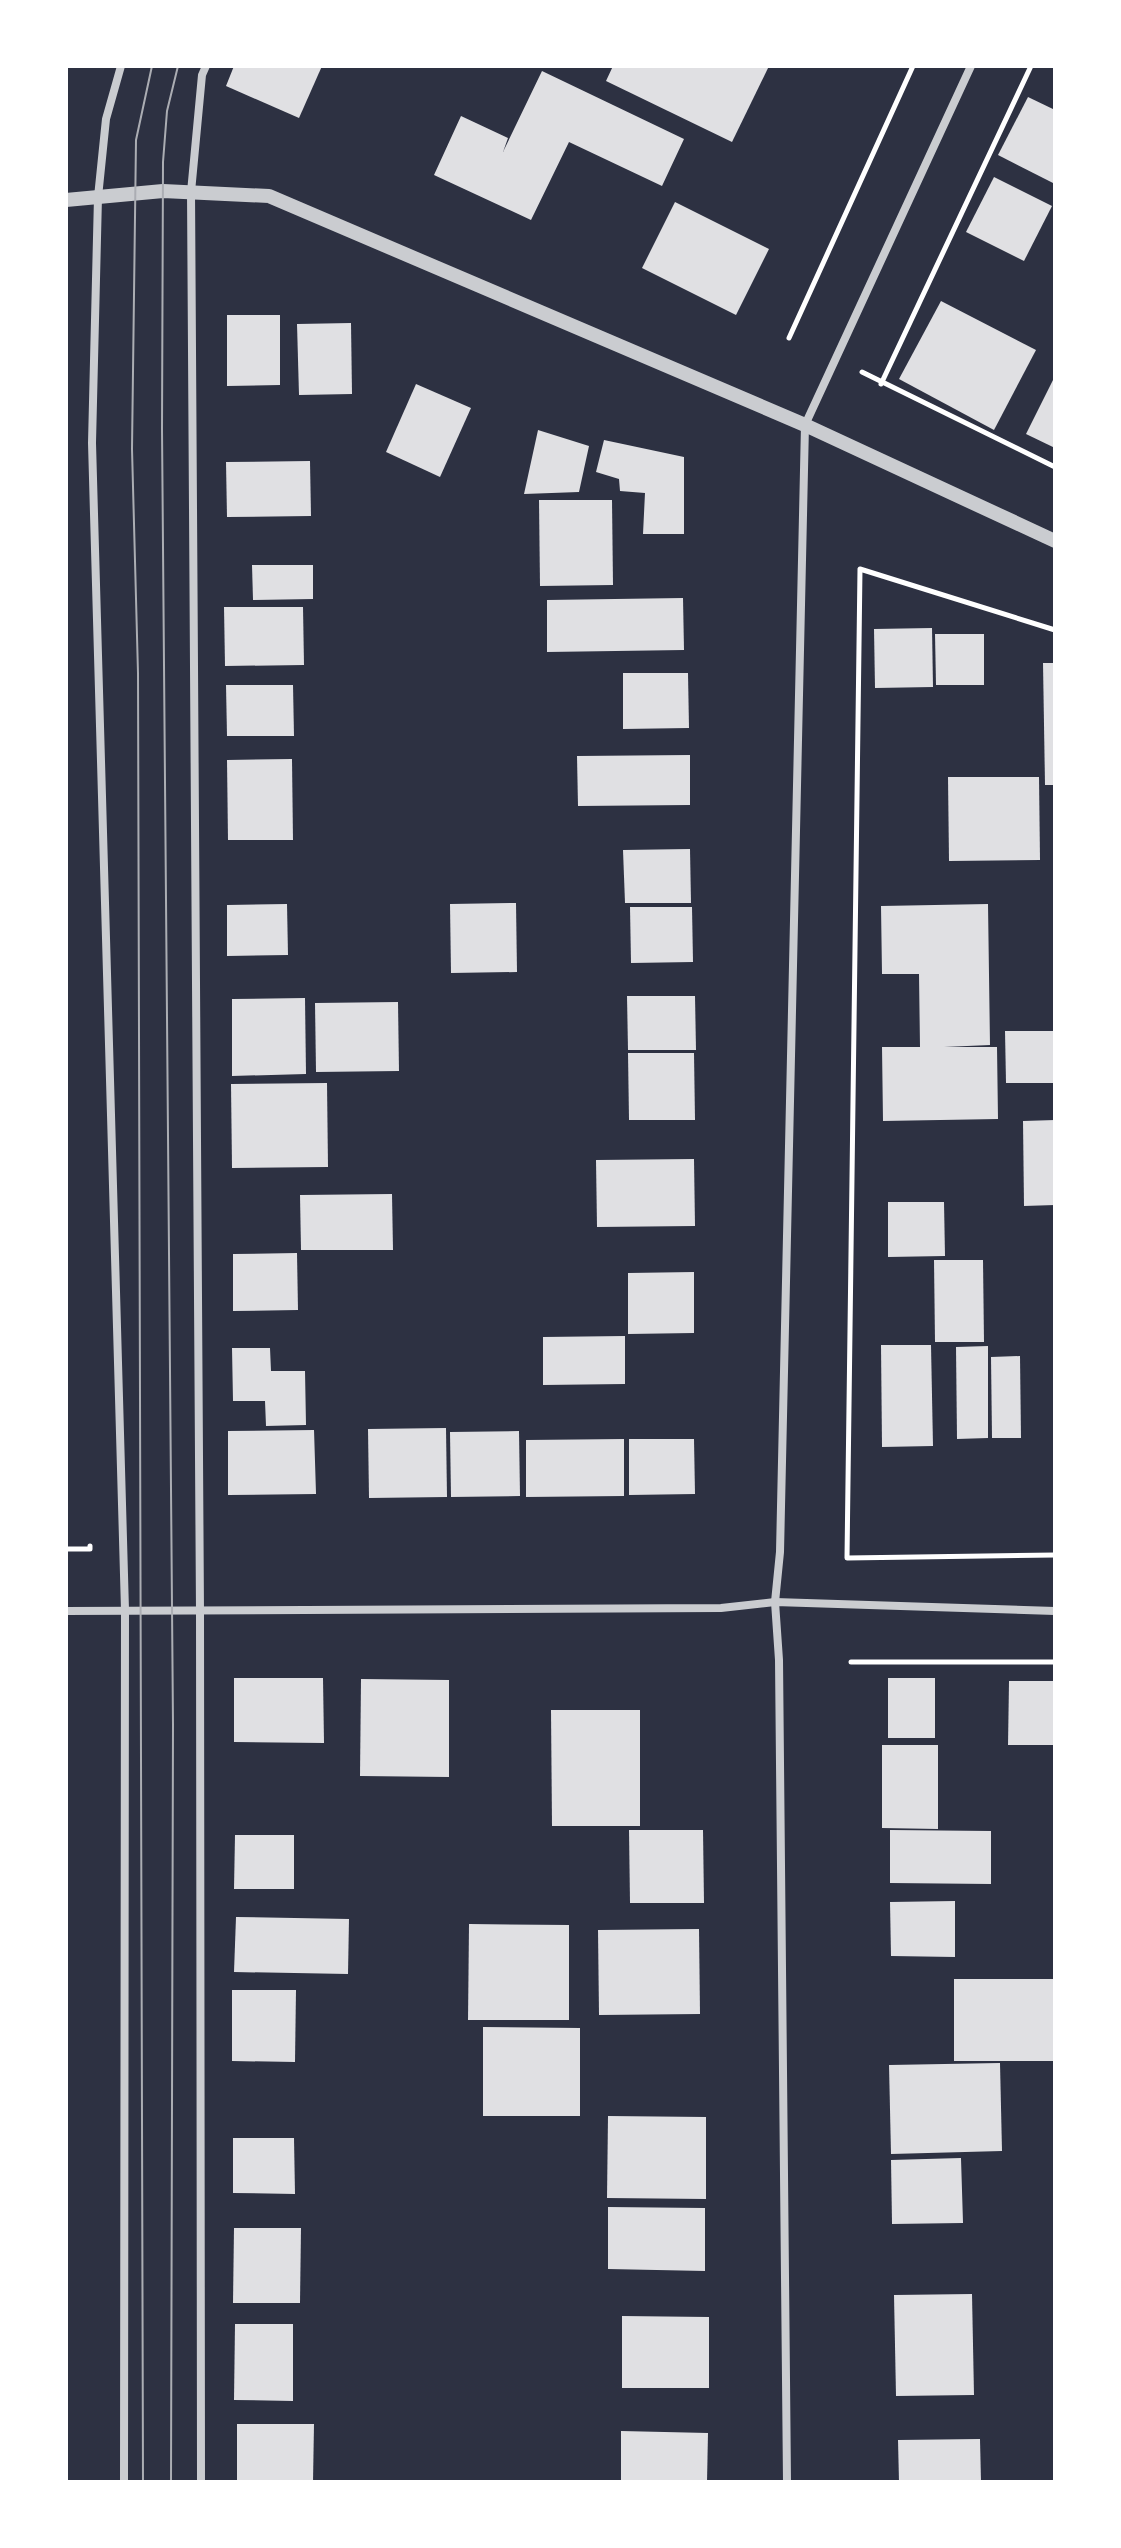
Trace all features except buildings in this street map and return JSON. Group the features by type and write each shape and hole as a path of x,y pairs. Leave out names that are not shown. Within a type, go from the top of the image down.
{"street":[{"path":"121,66 106,119 98,197 92,443 125,1610 124,2482"},
{"path":"201,2482 200,1613 191,192 202,75 206,66"},
{"path":"787,2482 779,1660 775,1602 780,1552 805,425 971,66"},
{"path":"66,200 163,191 269,196 805,425 1055,541"},
{"path":"66,1611 200,1613 721,1608 775,1602 1055,1611"}],"path":[{"path":"789,338 913,66"},
{"path":"881,384 1031,66"},
{"path":"857,369 881,384 1055,467"},
{"path":"1055,630 860,569 847,1558 1055,1555"},
{"path":"851,1662 1055,1662"}],"tram line":[{"path":"143,2482 138,673 132,449 136,140 152,66"},
{"path":"171,2482 173,1724 162,429 163,162 167,111 178,66"}]}
